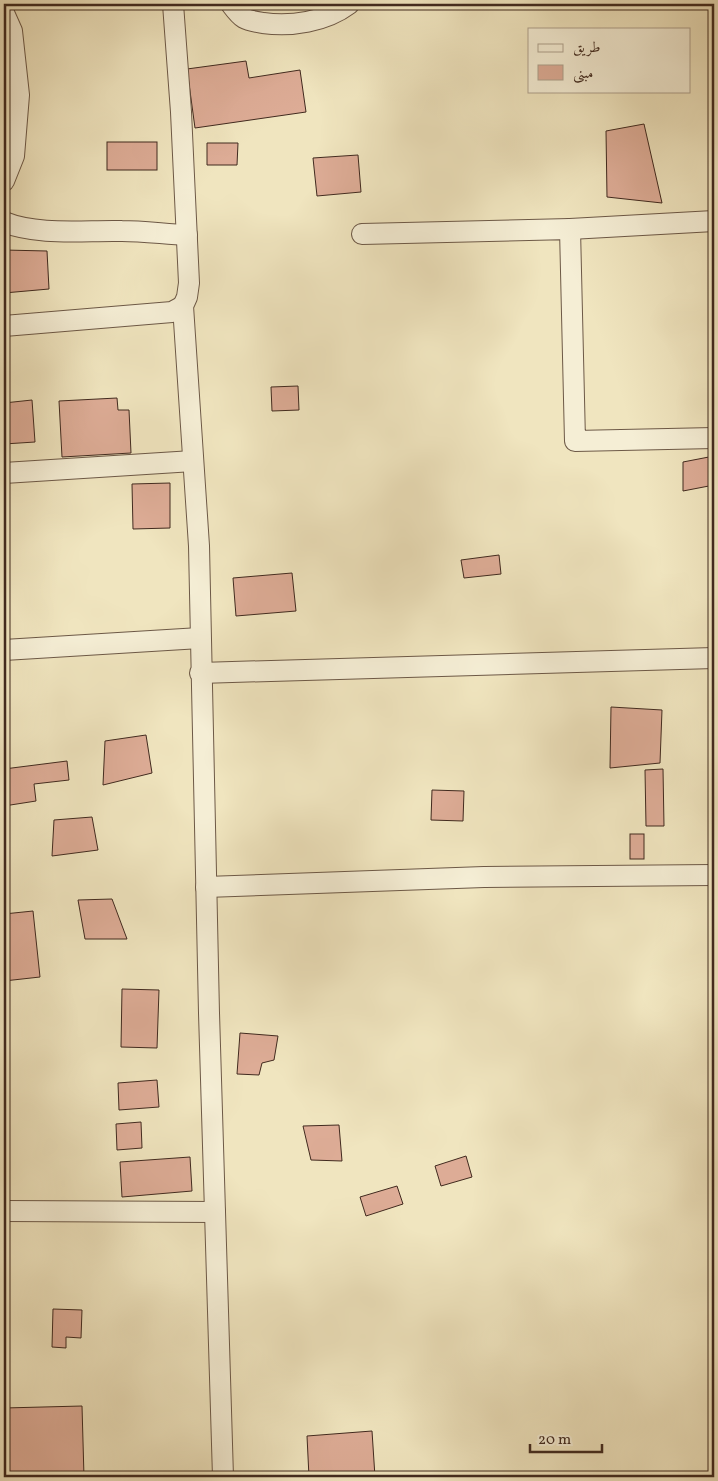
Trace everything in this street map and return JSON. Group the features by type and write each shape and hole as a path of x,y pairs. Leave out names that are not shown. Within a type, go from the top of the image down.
{"street":[{"path":"173,4 189,283 187,297 183,306 199,546 200,673 223,1477"},
{"path":"231,4 244,18 255,22 277,25 313,20 334,13 349,4"},
{"path":"4,13 12,31 19,95 14,156 4,181"},
{"path":"362,234 570,229 714,221"},
{"path":"4,222 16,227 40,230 123,230 187,235"},
{"path":"570,229 575,441 714,438"},
{"path":"4,326 172,312 183,306"},
{"path":"4,473 193,461"},
{"path":"4,650 200,638"},
{"path":"200,673 714,658"},
{"path":"206,887 484,876 714,875"},
{"path":"4,1211 215,1212"}],"building":[{"path":"246,61 249,78 300,70 306,112 195,128 187,69"},
{"path":"644,124 662,203 607,197 606,131"},
{"path":"107,142 157,142 157,170 107,170"},
{"path":"207,143 238,143 237,165 207,165"},
{"path":"358,155 361,192 317,196 313,158"},
{"path":"4,250 47,251 49,289 4,293"},
{"path":"298,386 299,410 272,411 271,387"},
{"path":"117,398 118,410 129,410 131,453 62,457 59,401"},
{"path":"32,400 35,442 4,444 4,403"},
{"path":"714,456 714,485 683,491 683,462"},
{"path":"170,483 170,528 133,529 132,484"},
{"path":"499,555 501,574 464,578 461,560"},
{"path":"292,573 296,611 236,616 233,578"},
{"path":"611,707 662,710 660,763 610,768"},
{"path":"146,735 152,773 103,785 105,741"},
{"path":"67,761 69,780 34,784 36,801 4,806 4,769"},
{"path":"663,769 664,826 646,826 645,770"},
{"path":"432,790 464,791 463,821 431,820"},
{"path":"92,817 98,850 52,856 54,820"},
{"path":"630,834 644,834 644,859 630,859"},
{"path":"112,899 127,939 85,939 78,900"},
{"path":"33,911 40,977 4,981 4,914"},
{"path":"122,989 159,990 157,1048 121,1047"},
{"path":"240,1033 278,1036 274,1060 262,1063 259,1075 237,1074"},
{"path":"157,1080 159,1107 119,1110 118,1083"},
{"path":"141,1122 142,1148 117,1150 116,1124"},
{"path":"339,1125 342,1161 311,1160 303,1126"},
{"path":"466,1156 472,1177 441,1186 435,1166"},
{"path":"190,1157 192,1191 122,1197 120,1162"},
{"path":"397,1186 403,1204 366,1216 360,1197"},
{"path":"6,1262 7,1290 4,1290 4,1263"},
{"path":"53,1309 82,1310 81,1338 66,1337 66,1348 52,1347"},
{"path":"82,1406 84,1477 4,1477 4,1408"},
{"path":"372,1431 375,1477 309,1477 307,1436"}]}
